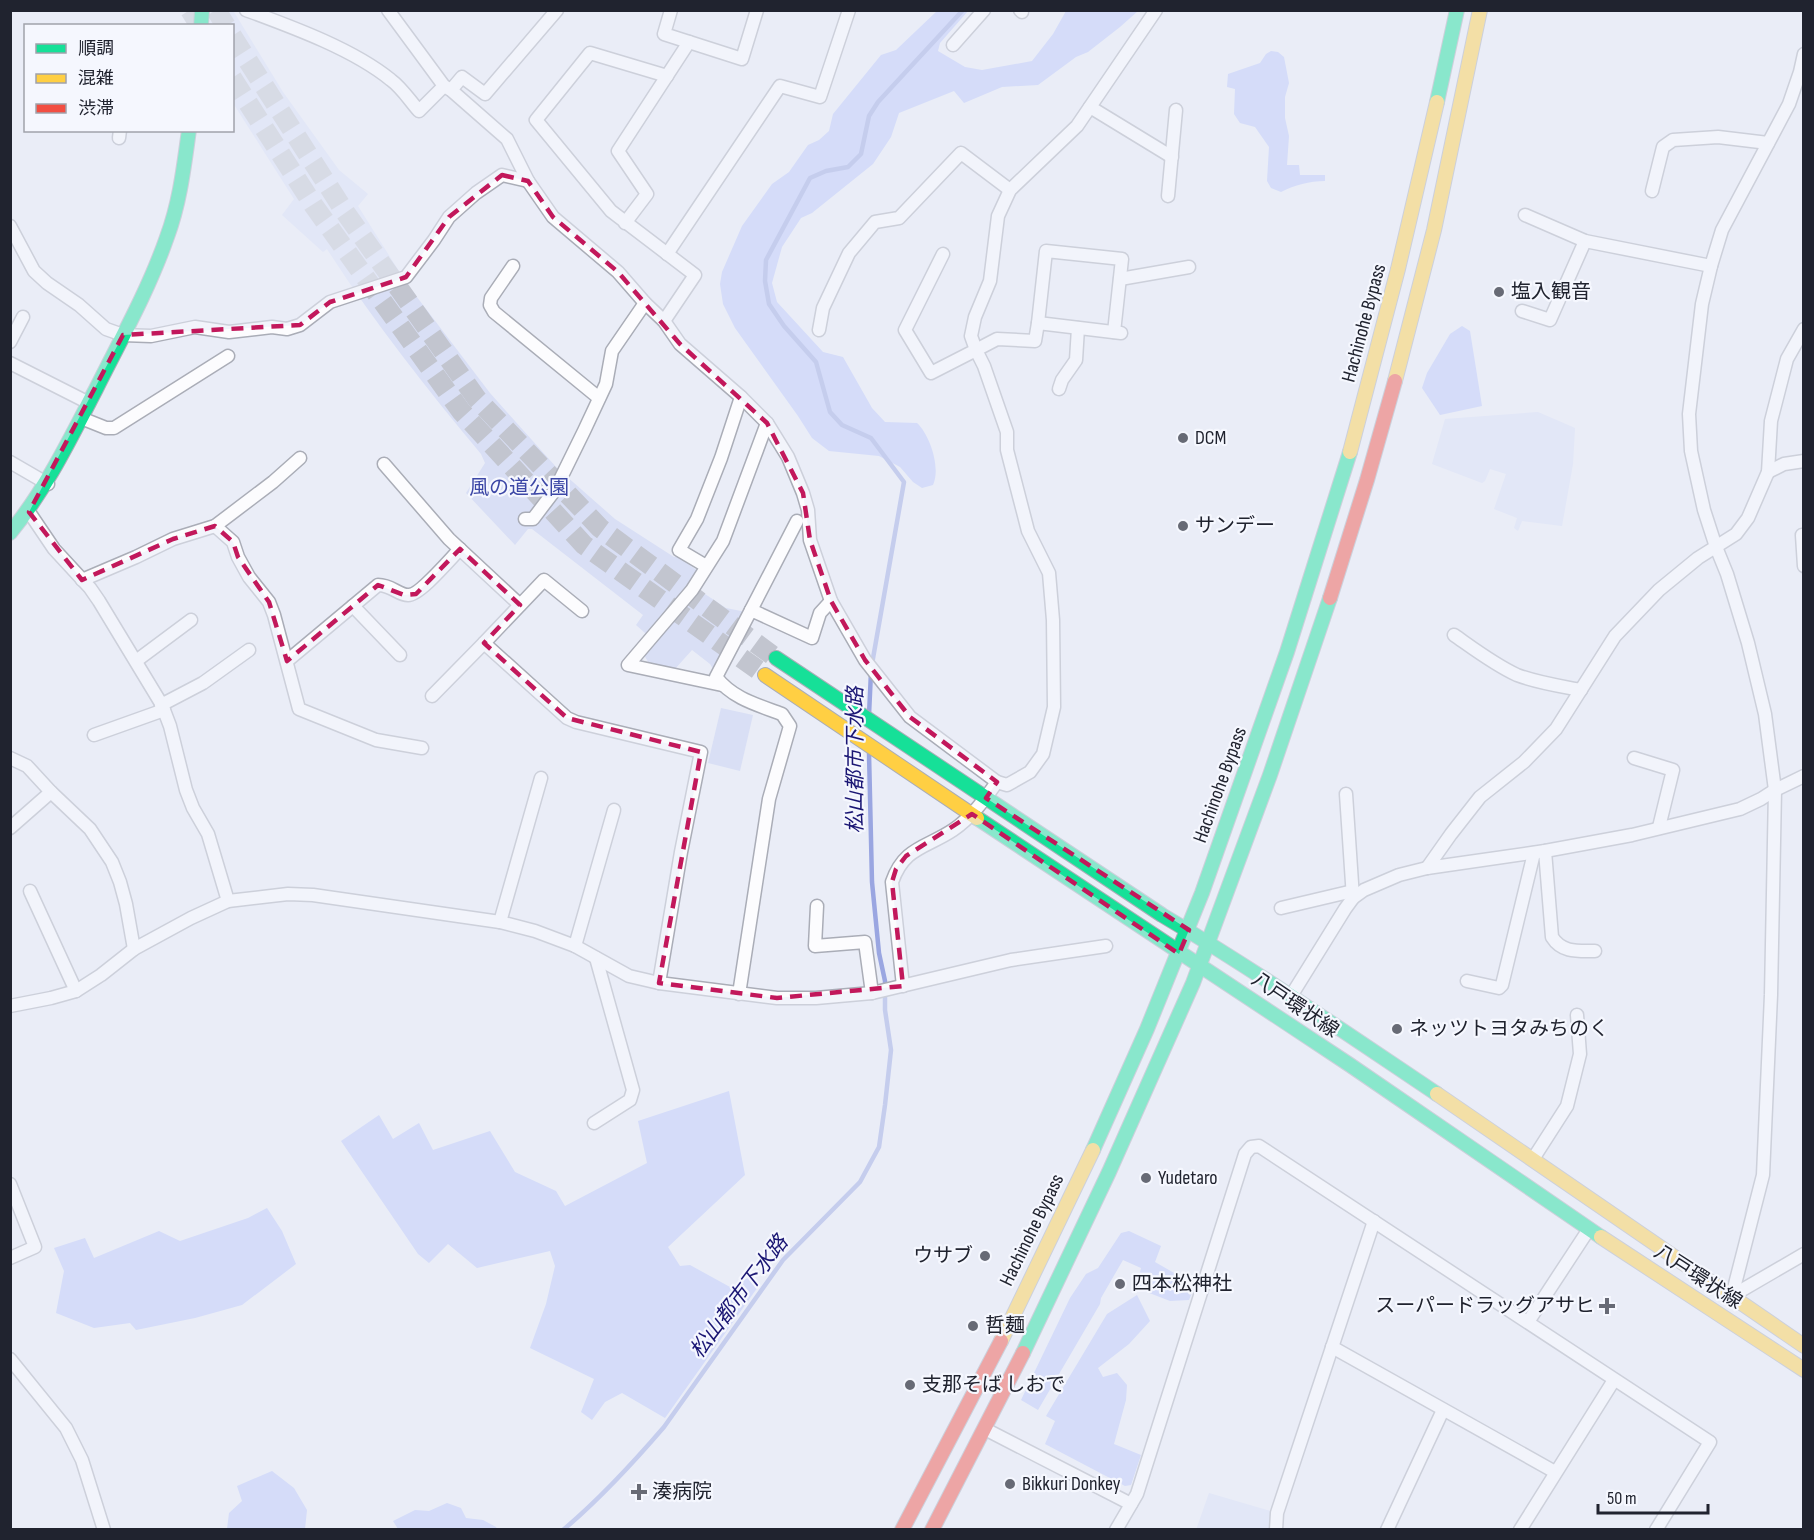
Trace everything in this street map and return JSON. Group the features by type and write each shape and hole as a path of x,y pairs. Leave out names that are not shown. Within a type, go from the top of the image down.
{"main road":[{"name":"Hachinohe Bypass","path":"902,1530 1042,1256 1108,1118 1189,930 1279,680 1326,534 1405,245 1457,10"},
{"path":"932,1530 985,1429 1103,1185 1200,965 1296,705 1366,485 1402,358 1430,244 1480,10"},
{"path":"10,533 29,512 48,484 163,250 176,209 185,168 189,132"},
{"name":"八戸環状線","path":"776,658 1162,915 1209,942 1290,996 1533,1159 1803,1346"},
{"name":"八戸環状線","path":"765,675 1179,954 1200,965 1350,1065 1589,1229 1803,1370"}],"street":[{"path":"246,10 307,34 368,63 393,81 419,111 462,78 485,94 558,10"},
{"path":"388,10 448,88 507,140 528,180 553,218 618,272 664,321 680,344 766,423 788,457 803,493 808,510 810,540 831,601 865,660 910,717 997,782 1007,785 1030,772 1043,754 1054,707 1053,620 1048,573 1028,531 1007,450 1007,432 971,336 975,317 990,281 998,216 1010,190 1077,126 1156,10"},
{"path":"671,10 664,34 742,59 757,10"},
{"path":"667,254 780,86 820,97 849,10"},
{"path":"953,45 984,10"},
{"path":"625,223 647,194 618,152 689,42"},
{"path":"664,321 694,275 611,211 536,120 590,53 667,76"},
{"path":"1730,1297 1763,1175 1771,995 1775,789 1765,714 1748,643 1704,510 1691,451 1689,414 1700,315 1722,230 1789,104 1800,72 1803,54"},
{"path":"1090,107 1172,157"},
{"path":"1168,196 1176,110"},
{"path":"1652,191 1663,147 1667,142 1684,138 1718,137 1768,143"},
{"path":"819,330 823,308 849,253 875,222 899,218 962,153 1010,190"},
{"path":"10,226 34,271 46,283 79,305 106,329 123,335 151,336 195,327 229,332 272,327 287,329 300,325 330,302 406,277 449,217 476,193 502,175 528,180"},
{"path":"1525,214 1585,242 1711,266"},
{"path":"1522,311 1550,320 1585,242"},
{"path":"943,254 905,330 931,373 997,339 1035,341 1046,251 1122,259 1118,333 1038,323"},
{"path":"513,267 491,298 490,305 494,312 599,398"},
{"path":"1120,279 1189,267"},
{"path":"525,519 533,519 555,490 606,384 612,351 645,303"},
{"path":"10,342 23,317"},
{"path":"1059,389 1062,380 1076,360 1078,328"},
{"path":"1427,868 1480,797 1524,762 1556,729 1615,636 1659,590 1698,558 1736,534 1748,518 1768,472 1771,421 1787,359 1803,329"},
{"path":"81,418 106,428 114,428 228,356"},
{"path":"10,363 89,403"},
{"path":"706,567 680,550 697,519 741,398"},
{"path":"722,685 628,665 692,590 723,541 766,423"},
{"path":"82,580 173,539 215,526 273,482 300,458"},
{"path":"1768,472 1784,464 1803,461"},
{"path":"10,462 48,484"},
{"path":"384,464 449,539 520,605"},
{"path":"29,512 54,549 99,601 163,708 170,726 186,790 208,834 228,901"},
{"path":"739,994 770,799 790,726 782,714 741,699 722,685 716,677 797,521"},
{"path":"215,526 233,542 249,577 269,602 299,709 376,740 423,748"},
{"path":"1802,535 1803,566"},
{"path":"287,661 378,585 389,586 404,595 416,594 460,549"},
{"path":"432,696 544,580 582,611"},
{"path":"751,610 812,638 820,613 831,601"},
{"path":"353,606 400,655"},
{"path":"136,661 192,620"},
{"path":"1454,635 1517,675 1539,683 1581,690"},
{"path":"484,643 567,718 702,752 681,852 659,983"},
{"path":"93,735 163,708 249,650"},
{"path":"10,758 27,766 90,829 112,862 126,904 134,949"},
{"path":"1634,759 1673,770 1659,827"},
{"path":"1281,908 1353,895 1399,875 1427,868 1540,852 1632,835 1740,808 1803,776"},
{"path":"500,922 541,778"},
{"path":"903,986 892,882 896,869 906,856 954,830 986,798 997,782"},
{"path":"10,828 51,792"},
{"path":"1290,996 1353,895 1346,794"},
{"path":"575,946 614,810"},
{"path":"1540,852 1552,937 1556,945 1564,949 1595,951"},
{"path":"1467,981 1499,988 1502,985 1540,852"},
{"path":"30,891 76,991"},
{"path":"10,1006 76,991 102,975 134,949 228,901 288,894 312,895 500,922 535,931 575,946 629,976 659,983 777,998 816,998 872,993 1011,960 1106,946"},
{"path":"817,906 815,946 866,942 872,993"},
{"path":"594,1124 630,1100 633,1090 596,958"},
{"path":"1533,1159 1567,1106 1580,1054 1577,1015"},
{"path":"1116,1530 1137,1494 1245,1154 1251,1147 1259,1146 1710,1442 1656,1530"},
{"path":"10,1184 35,1247 10,1258"},
{"path":"1276,1530 1277,1513 1374,1221"},
{"path":"1528,1322 1589,1229"},
{"path":"1730,1297 1803,1254"},
{"path":"1332,1347 1555,1472"},
{"path":"10,1359 66,1428 82,1460 104,1530"},
{"path":"1520,1530 1614,1380"},
{"path":"1387,1530 1443,1410"},
{"path":"985,1429 1131,1504"}],"highlighted area":[{"path":"502,175 528,181 553,217 618,272 680,344 767,423 803,493 810,540 831,601 865,660 910,717 997,782 986,798 1189,930 1179,954 972,814 906,856 896,869 892,882 903,986 777,998 659,983 701,752 567,718 484,643 520,605 460,549 416,594 404,595 378,585 287,661 269,602 238,557 233,542 215,526 173,539 82,580 29,512 123,335 300,325 330,302 406,277 449,217"}],"green space":[{"name":"風の道公園","path":"211,11 234,12 283,92 339,170 368,194 358,206 407,284 490,393 557,468 615,519 698,571 690,584 726,608 746,612 715,672 710,664 692,650 675,669 650,665 644,655 654,641 636,625 643,615 532,529 528,529 515,545 466,493 485,463 481,454 401,354 327,249 323,252 282,215 294,199 234,105 234,24 210,24"},
{"path":"1538,412 1575,428 1573,464 1562,526 1522,521 1518,531 1514,528 1517,518 1494,509 1506,474 1490,469 1482,483 1432,464 1445,419"},
{"path":"721,708 753,715 740,771 708,763"},
{"path":"1209,1493 1277,1513 1276,1529 1196,1530"}],"shaded area":[{"path":"937,11 968,11 940,43 938,51 965,67 982,70 1032,61 1053,34 1066,11 1138,11 1088,52 1076,57 1038,85 1002,87 964,103 954,91 899,113 891,137 873,164 812,213 801,218 782,247 772,283 777,302 823,352 843,357 872,408 885,422 917,423 922,428 933,452 936,470 933,485 922,488 913,482 900,467 879,456 829,451 812,438 735,328 723,304 720,284 722,272 742,226 772,184 789,172 808,145 819,140 829,131 833,114 881,55 896,50"},
{"path":"1271,51 1278,52 1284,57 1289,83 1285,97 1285,118 1289,136 1287,165 1299,165 1300,175 1325,175 1325,181 1302,184 1281,192 1271,188 1267,181 1269,147 1255,127 1240,123 1234,114 1235,89 1227,87 1228,74 1260,63"},
{"path":"1462,326 1470,331 1482,406 1440,415 1422,388 1427,373 1450,334"},
{"path":"729,1091 745,1175 668,1247 680,1266 690,1265 730,1287 748,1278 760,1284 665,1418 622,1393 605,1402 592,1420 581,1412 594,1379 530,1348 546,1304 555,1266 550,1251 477,1268 448,1244 429,1263 418,1254 341,1141 379,1115 393,1139 419,1123 433,1150 490,1131 515,1172 556,1191 565,1206 647,1163 638,1121"},
{"path":"267,1208 282,1231 296,1264 242,1305 195,1318 136,1330 130,1323 94,1328 56,1313 64,1271 54,1248 85,1238 94,1258 159,1231 180,1241 248,1218"},
{"path":"1129,1231 1161,1246 1155,1262 1195,1285 1189,1300 1170,1301 1139,1289 1138,1280 1141,1268 1123,1260 1038,1410 1021,1400 1070,1298 1086,1274 1098,1268 1121,1233"},
{"path":"1137,1295 1150,1321 1129,1344 1098,1368 1103,1377 1117,1373 1127,1385 1126,1400 1114,1444 1141,1455 1131,1485 1125,1486 1045,1444 1055,1421 1046,1416 1107,1314"},
{"path":"272,1471 294,1488 307,1510 305,1529 227,1529 229,1513 242,1501 237,1486"},
{"path":"447,1503 461,1508 466,1518 483,1520 497,1529 398,1529 393,1521 415,1510 429,1511"}],"waterway":[{"name":"松山都市下水路","path":"872,664 904,482 871,438 842,425 830,412 816,362 784,326 769,304 765,281 766,260 810,178 826,171 848,167 861,154 869,116 878,102 963,10"},
{"name":"松山都市下水路","path":"869,715 871,672"},
{"name":"松山都市下水路","path":"563,1530 616,1480 664,1427 783,1260 860,1182 879,1147 891,1050 872,882 869,753"}],"tunnel":[{"path":"190,10 199,24"},
{"path":"216,10 225,24"},
{"path":"234,39 345,212 477,399 600,528 776,658"},
{"path":"234,81 314,206 461,411 584,545 765,675"}],"traffic: fast":[{"path":"201,24 202,10"},
{"path":"1437,102 1457,10"},
{"path":"10,533 35,499 67,445 152,276 175,211 189,132"},
{"path":"1093,1150 1147,1029 1202,893 1287,652 1350,452"},
{"path":"1023,1353 1109,1172 1193,983 1270,775 1330,598"},
{"path":"776,658 1162,915 1266,980 1437,1094"},
{"path":"977,818 1350,1065 1601,1237"}],"traffic: slow":[{"path":"1395,381 1434,230 1480,10"},
{"path":"1350,452 1398,269 1437,102"},
{"path":"765,675 977,818"},
{"path":"1437,1094 1804,1346"},
{"path":"1001,1341 1093,1150"},
{"path":"1601,1237 1804,1370"}],"traffic: jam":[{"path":"1330,598 1395,381"},
{"path":"902,1530 1001,1341"},
{"path":"932,1530 1023,1353"}],"place":[{"name":"塩入観音","path":"1499,292"},
{"name":"DCM","path":"1183,438"},
{"name":"サンデー","path":"1183,526"},
{"name":"ネッツトヨタみちのく","path":"1397,1029"},
{"name":"Yudetaro","path":"1146,1178"},
{"name":"ウサブ","path":"985,1256"},
{"name":"四本松神社","path":"1120,1284"},
{"name":"スーパードラッグアサヒ","path":"1607,1306"},
{"name":"哲麺","path":"973,1326"},
{"name":"支那そば しおで","path":"910,1385"},
{"name":"Bikkuri Donkey","path":"1010,1484"},
{"name":"湊病院","path":"639,1492"}]}
